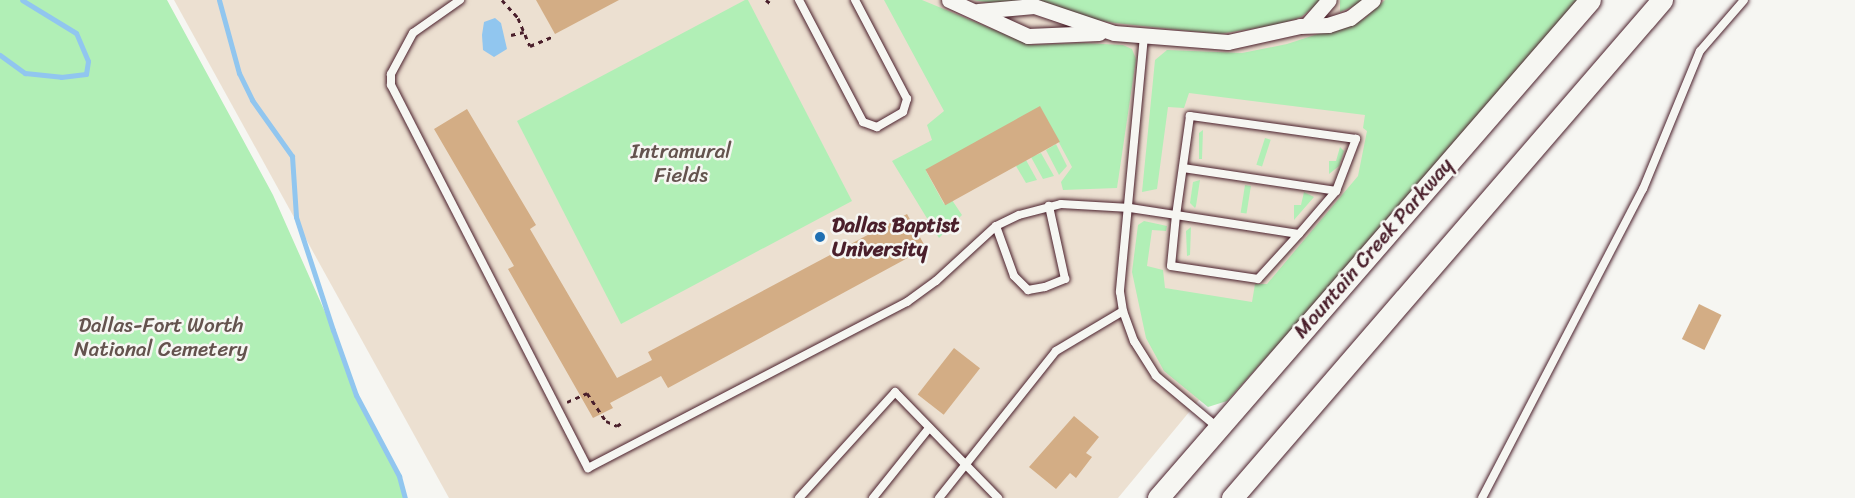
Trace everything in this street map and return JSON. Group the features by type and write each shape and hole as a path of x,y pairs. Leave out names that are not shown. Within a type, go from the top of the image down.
{"main road":[{"name":"Mountain Creek Parkway","path":"1158,498 1217,427 1590,0"},
{"path":"1232,498 1662,0"}],"street":[{"path":"949,0 1040,38 1114,33 1228,42 1307,25 1328,25 1350,18 1373,0"},
{"path":"1307,25 1329,0"},
{"path":"978,11 1034,6 1114,33"}],"lane":[{"path":"460,0 413,33 391,74 391,86 588,468 907,302 936,282 996,226 1049,206 1130,208 1299,234"},
{"path":"799,0 863,123 877,127 903,112 907,99 855,0"},
{"path":"1482,498 1643,189 1700,51 1744,0"},
{"path":"1144,36 1130,208 1120,292 1134,341 1152,371 1217,427"},
{"path":"1190,116 1356,139 1336,191 1267,273 1251,280 1171,266 1190,116"},
{"path":"1183,168 1336,191"},
{"path":"996,226 1014,276 1028,290 1045,287 1065,279 1049,206"},
{"path":"939,498 1056,351 1124,311"},
{"path":"799,498 895,392 964,466 998,498"},
{"path":"873,498 929,428"}],"path":[{"path":"502,0 524,32 530,46 551,37"},
{"path":"511,35 524,32"},
{"path":"564,404 587,393 606,421 617,426 623,422"}],"shaded area":[{"name":"Dallas Baptist University","path":"174,0 1530,0 1118,498 449,498"}],"green space":[{"name":"Dallas-Fort Worth National Cemetery","path":"0,0 167,0 273,195 333,330 356,395 399,476 405,498 0,498"},
{"name":"Intramural Fields","path":"748,0 852,201 621,324 517,121"},
{"path":"884,0 922,0 1031,45 1083,43 1123,45 1132,49 1136,59 1117,188 1063,190 1061,182 1072,167 1040,107 926,171 944,204 952,200 962,215 939,238 892,161 932,140 927,125 944,111"},
{"path":"973,0 1323,0 1301,17 1281,24 1219,34 1115,23"},
{"path":"1340,0 1368,0 1340,12"},
{"path":"1385,0 1581,0 1475,125 1227,401 1208,407 1164,371 1146,338 1132,272 1138,225 1144,221 1167,226 1166,231 1152,230 1147,266 1163,270 1165,288 1252,302 1255,284 1267,284 1358,176 1367,131 1363,128 1365,115 1189,93 1184,108 1168,107 1157,189 1142,192 1155,60 1167,50 1242,53 1287,44 1364,19"},
{"path":"1203,130 1202,159 1199,159 1199,133"},
{"path":"1265,138 1271,140 1262,166 1256,165"},
{"path":"1056,144 1067,166 1059,175 1046,150"},
{"path":"1340,147 1344,151 1339,166 1329,174 1329,161 1336,161"},
{"path":"1041,153 1054,176 1043,179 1031,157"},
{"path":"1026,160 1037,180 1026,183 1016,166"},
{"path":"1200,180 1195,208 1190,203 1193,182"},
{"path":"1245,185 1251,186 1247,214 1241,213"},
{"path":"1304,192 1314,197 1294,220 1294,205 1301,205"},
{"path":"1191,227 1190,255 1187,256 1186,231"}],"water":[{"path":"495,18 501,23 507,49 494,57 483,50 482,35 484,22"}],"building":[{"path":"536,0 619,0 555,34"},
{"path":"1040,106 1060,142 945,205 925,170"},
{"path":"467,109 536,225 530,229 617,378 652,360 648,352 907,214 926,248 668,388 661,376 610,403 613,408 593,418 508,269 514,266 434,129"},
{"path":"1699,304 1721,315 1704,350 1682,339"},
{"path":"954,348 980,368 944,415 918,394"},
{"path":"1074,416 1099,437 1086,453 1092,457 1076,478 1070,473 1056,489 1029,467"}],"waterway":[{"path":"0,55 25,73 61,77 86,74 88,61 76,33 22,0"},
{"path":"219,0 239,73 252,100 292,156 296,217 333,330 356,395 399,476 405,498"}],"place":[{"name":"Dallas Baptist University","path":"820,237"}]}
